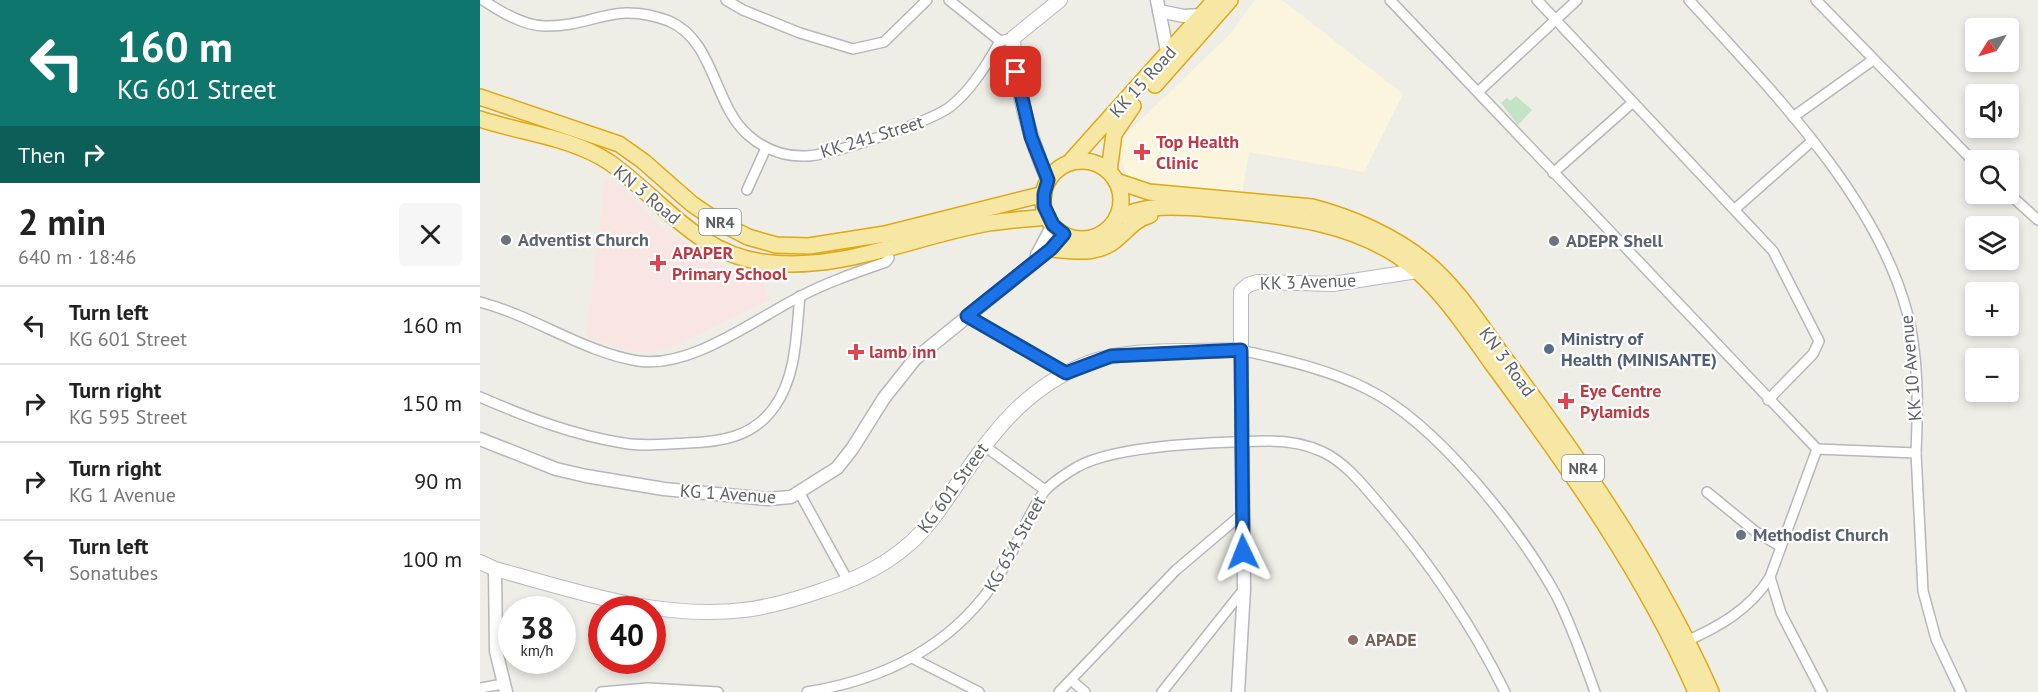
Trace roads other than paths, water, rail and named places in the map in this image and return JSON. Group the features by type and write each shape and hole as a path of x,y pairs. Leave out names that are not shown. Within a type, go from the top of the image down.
{"highway":[{"name":"KK 15 Road","path":"1070,162 1168,56 1215,0"},
{"name":"KK 15 Road","path":"1113,176 1112,141 1119,123 1216,20 1230,0"},
{"name":"KN 3 Road","path":"480,97 619,144 643,160 692,204 748,237 777,245 809,246 886,242"},
{"name":"KN 3 Road","path":"480,119 588,151 627,177 696,237 761,262 805,265 988,216"},
{"path":"1070,162 1084,160 1098,164 1113,176 1180,203"},
{"name":"NR4","path":"988,216 1046,187 1058,169 1070,162"},
{"path":"1113,176 1121,205 1117,217"},
{"path":"1046,187 1055,226"},
{"path":"1117,217 1149,208 1180,203"},
{"path":"1051,249 1090,252 1103,248 1117,240 1134,222 1180,203"},
{"name":"KN 3 Road","path":"1180,203 1312,207 1333,213 1391,238 1475,316 1604,499 1662,591 1682,643 1696,692"},
{"name":"KN 3 Road","path":"1180,203 1310,220 1349,230 1422,266"},
{"name":"NR4","path":"988,216 1055,226 1086,238 1100,235 1117,217"},
{"name":"KN 3 Road","path":"1682,643 1711,692"}],"main road":[{"path":"1046,187 1006,39 1060,0"},
{"name":"KK 3 Avenue","path":"1382,278 1399,256"},
{"name":"KK 3 Avenue","path":"1241,350 1240,298 1241,291 1248,285 1257,282 1333,284 1382,278 1422,266"},
{"name":"KG 601 Street","path":"480,562 495,569 628,605 694,612 743,610 780,604 848,581 879,567 917,538 983,445 1017,407 1039,389 1066,373 1111,356 1241,350"}],"street":[{"name":"KK 241 Street","path":"483,0 530,24 544,27 620,10 672,22 702,52 734,120 747,135 766,148 784,155 817,154 938,115 969,88 1006,39"},
{"path":"726,0 742,10 800,33 853,49 884,42 927,0"},
{"path":"949,0 1006,39"},
{"path":"1390,0 1817,449 1916,453"},
{"path":"1537,0 1773,251 1819,341 1813,354 1768,400"},
{"path":"1478,92 1577,0"},
{"name":"KK 10 Avenue","path":"1689,0 1812,141 1847,189 1887,254 1903,295 1914,362 1923,591 1936,639 1961,692"},
{"path":"1816,0 1965,153"},
{"path":"1158,6 1184,16 1202,15"},
{"path":"1158,6 1168,56"},
{"path":"1793,117 1873,60"},
{"path":"1553,173 1632,103"},
{"path":"1735,209 1812,141"},
{"path":"747,190 766,148"},
{"path":"2019,204 2038,220"},
{"name":"KG 1 Avenue","path":"480,439 556,469 586,476 664,489 768,499 791,497 837,468 852,449 884,398 915,359 1051,249 1055,226"},
{"name":"KG 1 Avenue","path":"1029,265 1055,226"},
{"path":"480,302 519,315 584,344 636,360 655,362 673,360 698,350 800,296 886,262 889,258 886,242"},
{"path":"480,397 544,424 624,444 718,442 740,435 760,423 775,407 786,388 792,366 800,296"},
{"path":"967,316 1066,373"},
{"path":"1241,350 1326,372 1367,388 1397,406 1425,428 1490,502 1539,566 1571,626 1595,692"},
{"name":"KK 3 Avenue","path":"1238,692 1244,589 1241,516 1241,350"},
{"name":"KG 654 Street","path":"807,692 876,674 914,659 946,636 990,593 1045,490 1078,467 1102,457 1126,451 1242,442 1289,441 1322,452 1350,472 1403,532 1451,598 1505,692"},
{"path":"983,445 1045,490"},
{"path":"1682,643 1741,611 1761,592 1770,577 1817,449"},
{"path":"800,492 848,581"},
{"path":"1707,492 1756,532 1780,546"},
{"path":"1059,692 1176,570 1241,516"},
{"path":"480,688 504,688 496,651 495,569"},
{"path":"1770,577 1781,613 1822,692"},
{"path":"1162,692 1244,589"},
{"path":"914,659 979,692"},
{"path":"1071,680 1085,692"},
{"path":"601,692 648,688 718,692"}],"place":[{"name":"Top Health Clinic","path":"1142,152"},
{"name":"Adventist Church","path":"506,240"},
{"name":"ADEPR Shell","path":"1554,241"},
{"name":"APAPER Primary School","path":"658,263"},
{"name":"Ministry of Health (MINISANTE)","path":"1549,349"},
{"name":"lamb inn","path":"856,352"},
{"name":"Eye Centre Pylamids","path":"1566,401"},
{"name":"Methodist Church","path":"1741,535"},
{"name":"APADE","path":"1353,640"}]}
